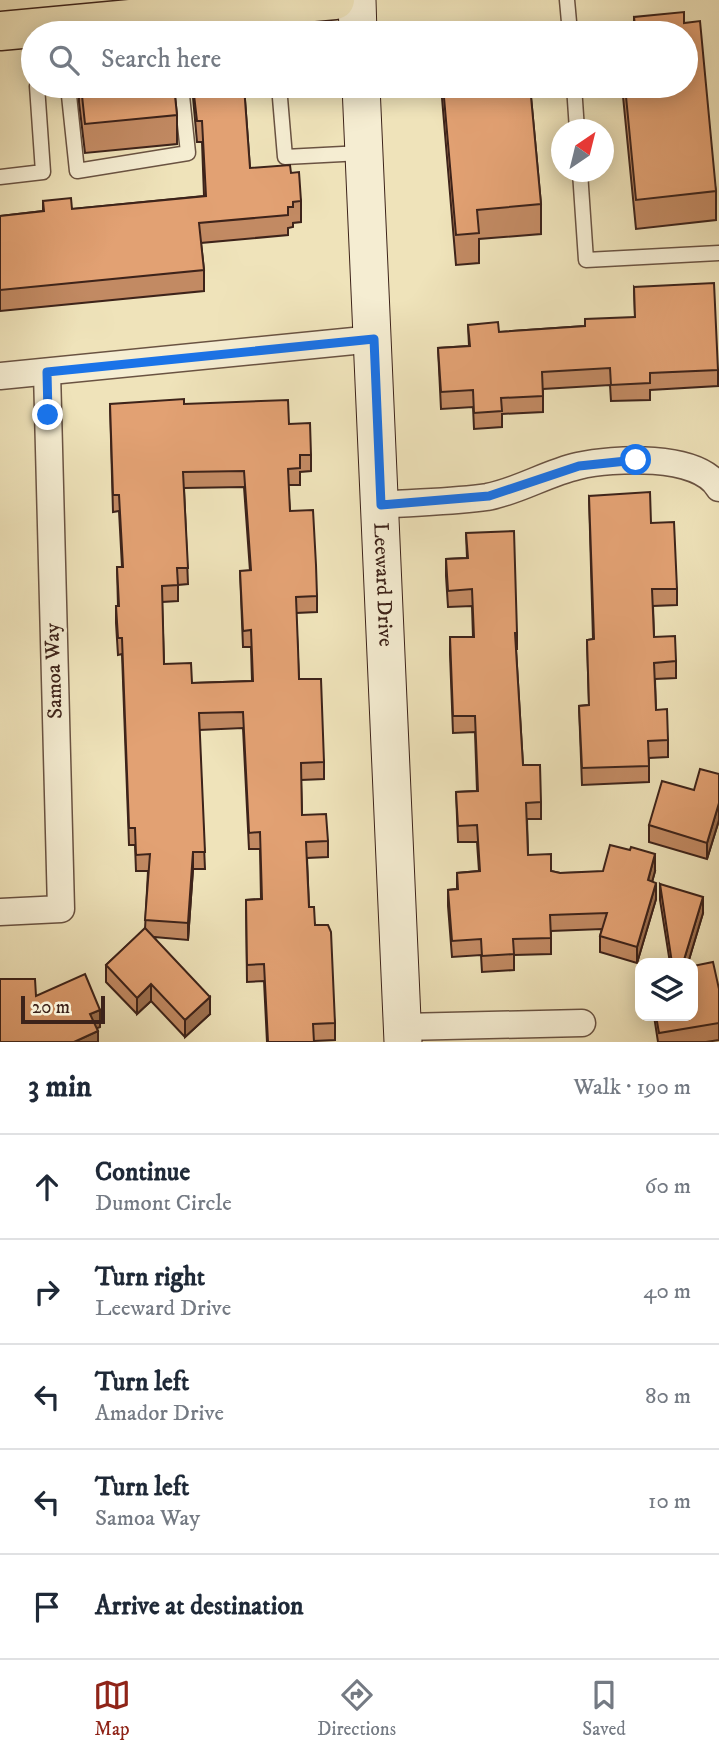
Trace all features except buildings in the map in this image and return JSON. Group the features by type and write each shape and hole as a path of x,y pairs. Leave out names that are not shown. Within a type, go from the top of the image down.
{"main road":[{"path":"251,21 335,0"}],"street":[{"path":"356,0 357,21"},
{"name":"Leeward Drive","path":"362,98 403,1034"},
{"path":"0,376 374,339"},
{"name":"Samoa Way","path":"0,912 61,909 47,372"},
{"path":"381,505 489,496 579,466 636,460 690,466 715,481 719,488"},
{"path":"403,1034 582,1023"}],"lane":[{"path":"567,0 569,21"},
{"path":"0,177 43,172 38,98"},
{"path":"69,98 77,171 188,153 182,98"},
{"path":"280,98 285,157 365,152"},
{"path":"575,98 576,119"},
{"path":"581,182 586,260 719,253"}],"route":[{"path":"48,415 47,372 374,339 381,505 489,496 579,466 636,460"}]}
